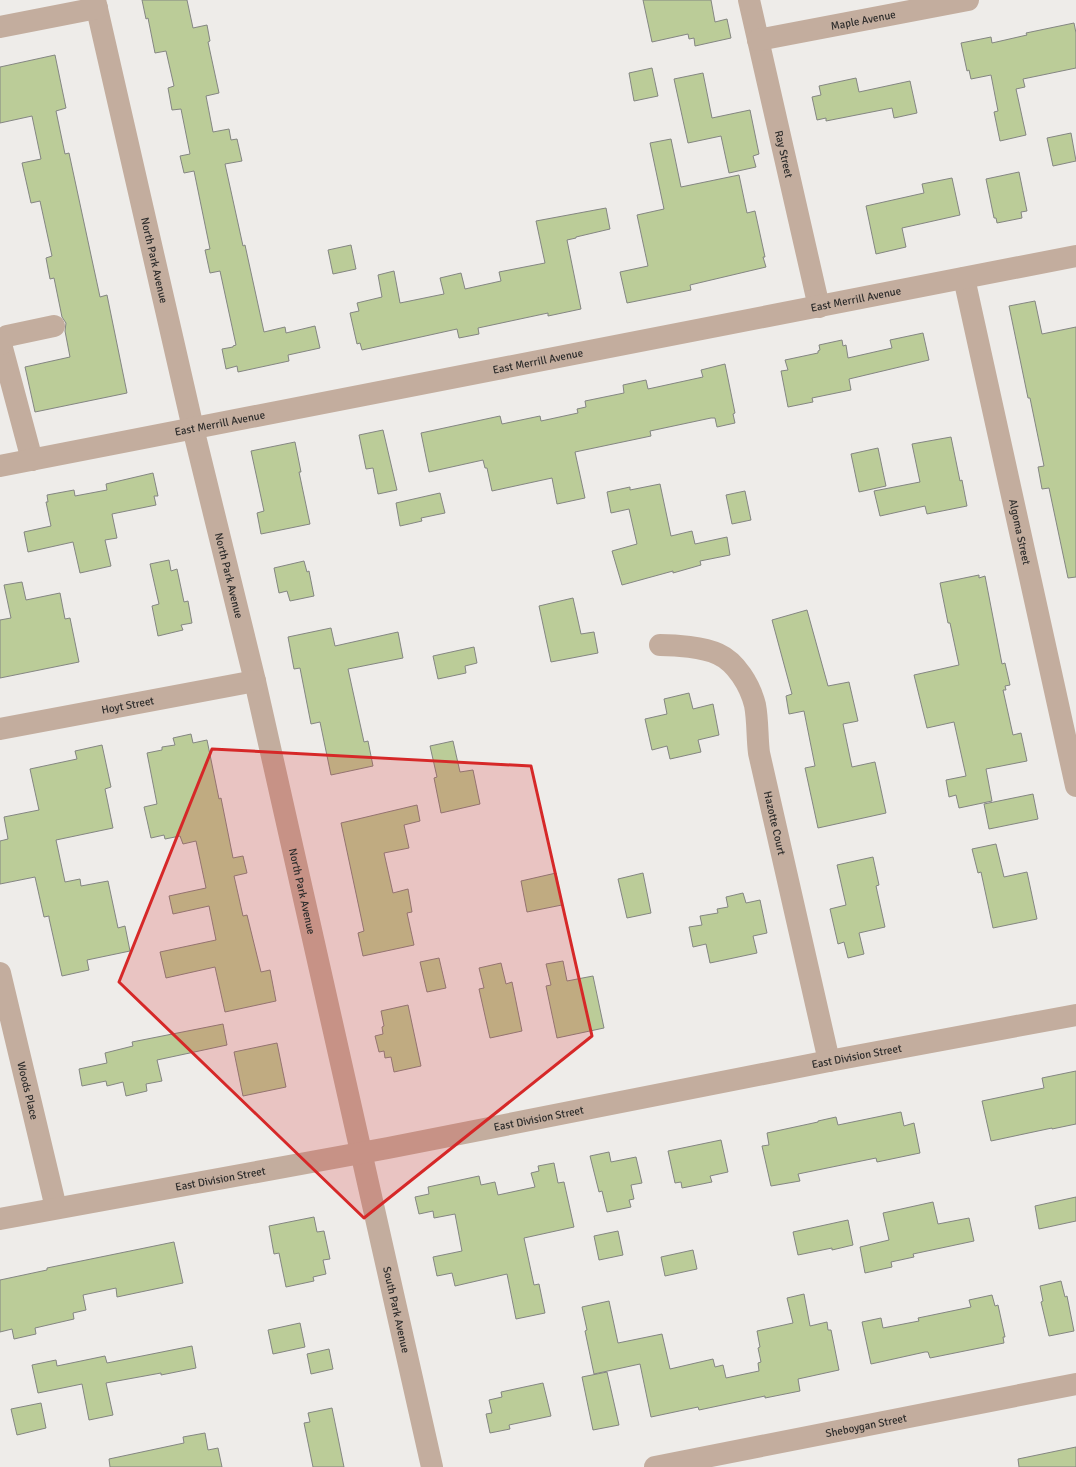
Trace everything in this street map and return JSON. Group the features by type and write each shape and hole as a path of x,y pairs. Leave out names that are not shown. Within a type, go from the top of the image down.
{"street":[{"name":"Ray Street","path":"749,0 819,307"},
{"name":"Maple Avenue","path":"758,40 968,0"},
{"path":"0,28 96,4"},
{"name":"North Park Avenue","path":"96,4 193,428 255,680 361,1152"},
{"name":"East Merrill Avenue","path":"0,466 1076,256"},
{"name":"Algoma Street","path":"964,278 1076,786"},
{"path":"32,460 1,343 7,336 54,326"},
{"name":"Hazotte Court","path":"660,645 684,646 717,653 740,673 751,692 757,714 759,754 829,1061"},
{"name":"Hoyt Street","path":"0,729 255,680"},
{"name":"Woods Place","path":"0,973 56,1208"},
{"name":"East Division Street","path":"0,1219 361,1152 829,1061 1076,1015"},
{"name":"South Park Avenue","path":"361,1152 432,1467"},
{"name":"Sheboygan Street","path":"655,1467 1076,1384"}],"highlighted area":[{"path":"212,749 531,766 592,1036 364,1218 119,982"}],"building":[{"path":"142,0 187,0 193,28 207,25 210,41 208,42 219,93 206,96 213,132 229,129 231,140 237,139 242,161 225,164 264,332 285,327 286,333 315,326 320,348 288,355 289,361 238,372 237,366 226,369 222,349 236,345 220,271 210,273 205,250 210,249 194,171 184,173 180,156 190,154 181,109 172,110 168,88 174,86 166,51 155,53 148,18 146,19"},
{"path":"643,0 711,0 715,22 727,19 731,38 695,46 694,38 689,39 688,34 652,42"},
{"path":"1074,23 1076,33 1076,68 1023,79 1025,87 1016,89 1026,135 1000,141 994,112 998,111 991,75 971,79 969,70 967,71 961,43 991,37 992,43 1027,35 1026,33"},
{"path":"55,55 66,108 56,111 65,154 69,153 100,297 107,295 127,393 35,412 25,367 70,357 65,331 66,323 62,317 54,278 50,279 46,258 52,256 40,201 31,203 22,163 41,159 32,116 0,123 0,67"},
{"path":"652,68 658,96 634,101 629,73"},
{"path":"703,73 712,118 750,110 759,154 753,156 756,167 729,173 721,136 688,143 674,79"},
{"path":"856,78 859,92 910,81 917,113 894,118 892,108 826,121 826,118 817,120 812,97 821,95 819,86"},
{"path":"1071,133 1076,161 1053,166 1047,138"},
{"path":"671,139 681,187 739,175 747,213 755,211 766,267 690,285 691,290 627,303 620,272 648,266 637,215 664,209 650,143"},
{"path":"1019,172 1027,211 1021,212 1022,218 997,223 996,218 994,218 986,179"},
{"path":"952,178 960,215 902,228 906,247 876,254 866,206 924,193 922,184"},
{"path":"606,208 610,229 567,240 581,309 548,316 548,313 478,328 479,334 459,338 457,329 362,350 360,343 357,344 350,313 359,311 357,303 382,297 378,275 394,271 400,303 444,294 440,278 461,273 465,289 501,281 499,272 545,263 536,221"},
{"path":"351,245 356,269 333,274 328,250"},
{"path":"1035,301 1042,334 1076,327 1076,577 1068,578 1049,488 1042,489 1038,467 1044,466 1009,306"},
{"path":"923,333 929,360 849,379 851,390 812,398 813,402 788,407 781,371 788,370 785,360 818,353 820,350 819,345 842,340 843,346 846,345 848,358 892,348 890,340"},
{"path":"725,364 735,413 733,414 735,423 717,427 715,418 711,418 650,431 651,436 575,452 585,498 557,504 552,478 492,491 487,468 485,468 483,460 429,472 421,433 500,416 502,424 540,416 541,421 578,413 577,409 586,407 585,401 624,393 623,385 646,380 648,389 703,377 701,370"},
{"path":"383,430 397,490 378,494 373,468 366,469 359,435"},
{"path":"951,437 967,506 927,514 925,506 880,516 874,491 920,482 912,444"},
{"path":"295,442 301,472 299,472 310,524 261,534 257,513 264,511 251,451"},
{"path":"878,448 886,486 859,492 851,454"},
{"path":"153,473 158,496 154,496 156,505 112,514 117,538 105,540 111,566 80,573 73,542 28,552 24,532 51,526 46,502 48,502 47,495 74,490 75,496 107,490 106,484"},
{"path":"660,484 671,536 692,531 695,544 727,537 730,555 700,561 701,565 622,585 612,551 637,544 629,509 611,513 607,492 630,487 630,490"},
{"path":"745,491 751,520 732,524 726,495"},
{"path":"440,493 445,513 421,518 422,521 400,526 396,503"},
{"path":"169,560 171,571 177,569 184,602 188,601 192,623 181,625 183,630 158,636 152,606 159,604 150,564"},
{"path":"304,561 307,572 309,571 314,596 290,601 287,591 279,593 274,568"},
{"path":"979,575 979,578 985,576 1002,664 1005,663 1010,685 1005,686 1006,690 1003,690 1013,735 1021,733 1027,761 986,769 992,801 959,808 956,795 949,797 946,780 966,776 954,722 927,728 914,675 959,665 950,623 948,623 940,583"},
{"path":"22,582 26,600 60,593 65,619 70,618 79,662 0,678 0,620 11,618 4,585"},
{"path":"573,598 581,634 594,632 598,653 551,662 539,606"},
{"path":"807,610 828,686 849,682 858,721 843,724 852,767 875,762 886,813 818,828 805,768 815,766 804,711 789,714 786,696 792,694 772,620"},
{"path":"331,628 335,646 398,632 403,658 348,669 364,742 368,741 373,766 331,775 320,722 311,724 300,668 294,669 288,637"},
{"path":"474,647 477,663 465,666 466,673 438,679 433,656"},
{"path":"689,693 693,709 713,704 719,735 698,740 701,752 670,759 667,746 652,750 645,719 667,714 664,699"},
{"path":"191,734 193,743 207,740 233,858 243,856 247,873 234,876 243,916 247,915 261,972 270,970 276,1001 225,1012 215,967 166,978 160,952 216,940 209,906 173,914 169,896 206,888 196,841 183,844 180,836 165,839 164,835 151,838 144,807 157,804 147,753 162,750 162,747 175,745 173,738"},
{"path":"453,741 460,772 473,770 480,804 441,813 434,778 437,777 430,746"},
{"path":"102,745 111,787 105,789 113,828 56,840 65,882 80,879 81,886 108,881 118,928 125,926 130,951 87,960 89,970 62,976 49,916 44,917 35,877 0,884 0,841 8,839 4,817 39,810 30,769 77,759 75,751"},
{"path":"1033,794 1038,819 989,829 984,804"},
{"path":"417,805 420,821 404,825 409,848 384,853 393,893 408,889 412,912 407,913 414,945 363,956 358,933 364,931 341,823"},
{"path":"996,844 1004,877 1027,872 1037,919 993,928 981,872 978,873 972,849"},
{"path":"873,857 879,885 876,886 885,927 859,933 864,954 848,958 844,942 838,944 830,909 846,905 837,865"},
{"path":"556,873 562,905 527,912 521,881"},
{"path":"643,873 651,913 627,918 618,879"},
{"path":"743,893 746,903 760,900 767,933 753,936 757,953 710,963 706,944 693,947 689,927 702,925 700,916 718,913 717,909 728,907 726,897"},
{"path":"439,958 446,988 427,992 420,962"},
{"path":"563,961 567,981 593,976 604,1028 557,1038 546,986 551,985 546,964"},
{"path":"501,963 506,984 512,982 522,1031 490,1038 479,989 484,988 479,968"},
{"path":"408,1005 421,1066 394,1072 391,1057 385,1058 384,1051 379,1052 375,1036 383,1034 382,1027 384,1026 381,1011"},
{"path":"223,1024 227,1045 157,1060 162,1081 146,1084 147,1091 126,1096 123,1082 107,1086 106,1081 82,1086 79,1069 107,1063 105,1053 133,1046 132,1042"},
{"path":"277,1043 286,1087 243,1096 234,1052"},
{"path":"1076,1071 1076,1124 991,1141 982,1101 1044,1088 1042,1078"},
{"path":"901,1112 904,1126 914,1123 920,1153 877,1162 876,1158 798,1174 800,1181 771,1186 762,1146 769,1145 767,1133 836,1117 838,1125"},
{"path":"721,1140 728,1172 710,1176 712,1182 682,1188 681,1182 675,1183 668,1151"},
{"path":"609,1152 611,1162 636,1157 642,1183 631,1185 634,1199 629,1200 631,1207 607,1212 602,1191 599,1192 590,1156"},
{"path":"554,1163 558,1183 564,1182 574,1227 524,1238 534,1285 539,1284 545,1313 516,1319 507,1274 455,1286 452,1273 437,1276 433,1257 462,1251 455,1214 434,1218 433,1211 419,1214 415,1197 429,1194 428,1187 479,1176 481,1185 495,1182 498,1195 535,1187 531,1173 539,1171 538,1166"},
{"path":"1076,1197 1076,1221 1039,1229 1035,1206"},
{"path":"933,1202 938,1224 969,1218 974,1241 913,1254 914,1257 891,1262 892,1267 865,1273 860,1247 889,1240 883,1213"},
{"path":"314,1217 317,1232 324,1231 330,1259 323,1260 326,1274 313,1277 314,1281 286,1287 279,1253 274,1254 269,1226"},
{"path":"848,1220 853,1245 798,1255 793,1232"},
{"path":"618,1231 623,1255 599,1260 594,1236"},
{"path":"174,1242 183,1283 117,1297 116,1288 83,1295 86,1310 73,1313 74,1319 35,1328 36,1334 14,1339 12,1329 0,1332 0,1280 47,1270 47,1268"},
{"path":"693,1250 697,1269 665,1276 661,1257"},
{"path":"1061,1281 1065,1297 1067,1296 1074,1331 1049,1336 1041,1302 1043,1301 1040,1286"},
{"path":"804,1294 810,1326 827,1322 828,1330 831,1330 839,1370 798,1379 800,1391 765,1398 765,1396 699,1410 698,1407 651,1417 640,1364 594,1374 585,1331 587,1330 582,1307 609,1301 618,1343 662,1334 670,1369 713,1359 715,1367 723,1365 726,1378 759,1371 758,1363 761,1362 757,1331 793,1323 787,1298"},
{"path":"992,1295 995,1306 998,1305 1005,1337 1003,1337 1004,1343 930,1358 928,1352 925,1352 871,1364 862,1322 881,1318 883,1328 919,1321 918,1318 971,1307 969,1300"},
{"path":"300,1323 305,1347 273,1354 268,1330"},
{"path":"192,1346 196,1368 106,1383 113,1415 89,1420 82,1384 38,1393 32,1365 56,1360 57,1366 105,1356 107,1363"},
{"path":"329,1349 333,1369 311,1374 307,1354"},
{"path":"607,1372 619,1425 593,1430 582,1377"},
{"path":"543,1383 551,1416 509,1425 510,1429 490,1433 486,1414 492,1413 489,1400 502,1397 501,1392"},
{"path":"41,1403 46,1428 17,1435 11,1409"},
{"path":"332,1408 344,1467 313,1467 304,1423 310,1422 308,1413"},
{"path":"205,1433 208,1450 218,1448 222,1467 110,1467 109,1459 184,1443 183,1437"},
{"path":"1076,1447 1076,1467 1019,1467 1018,1459"}]}
